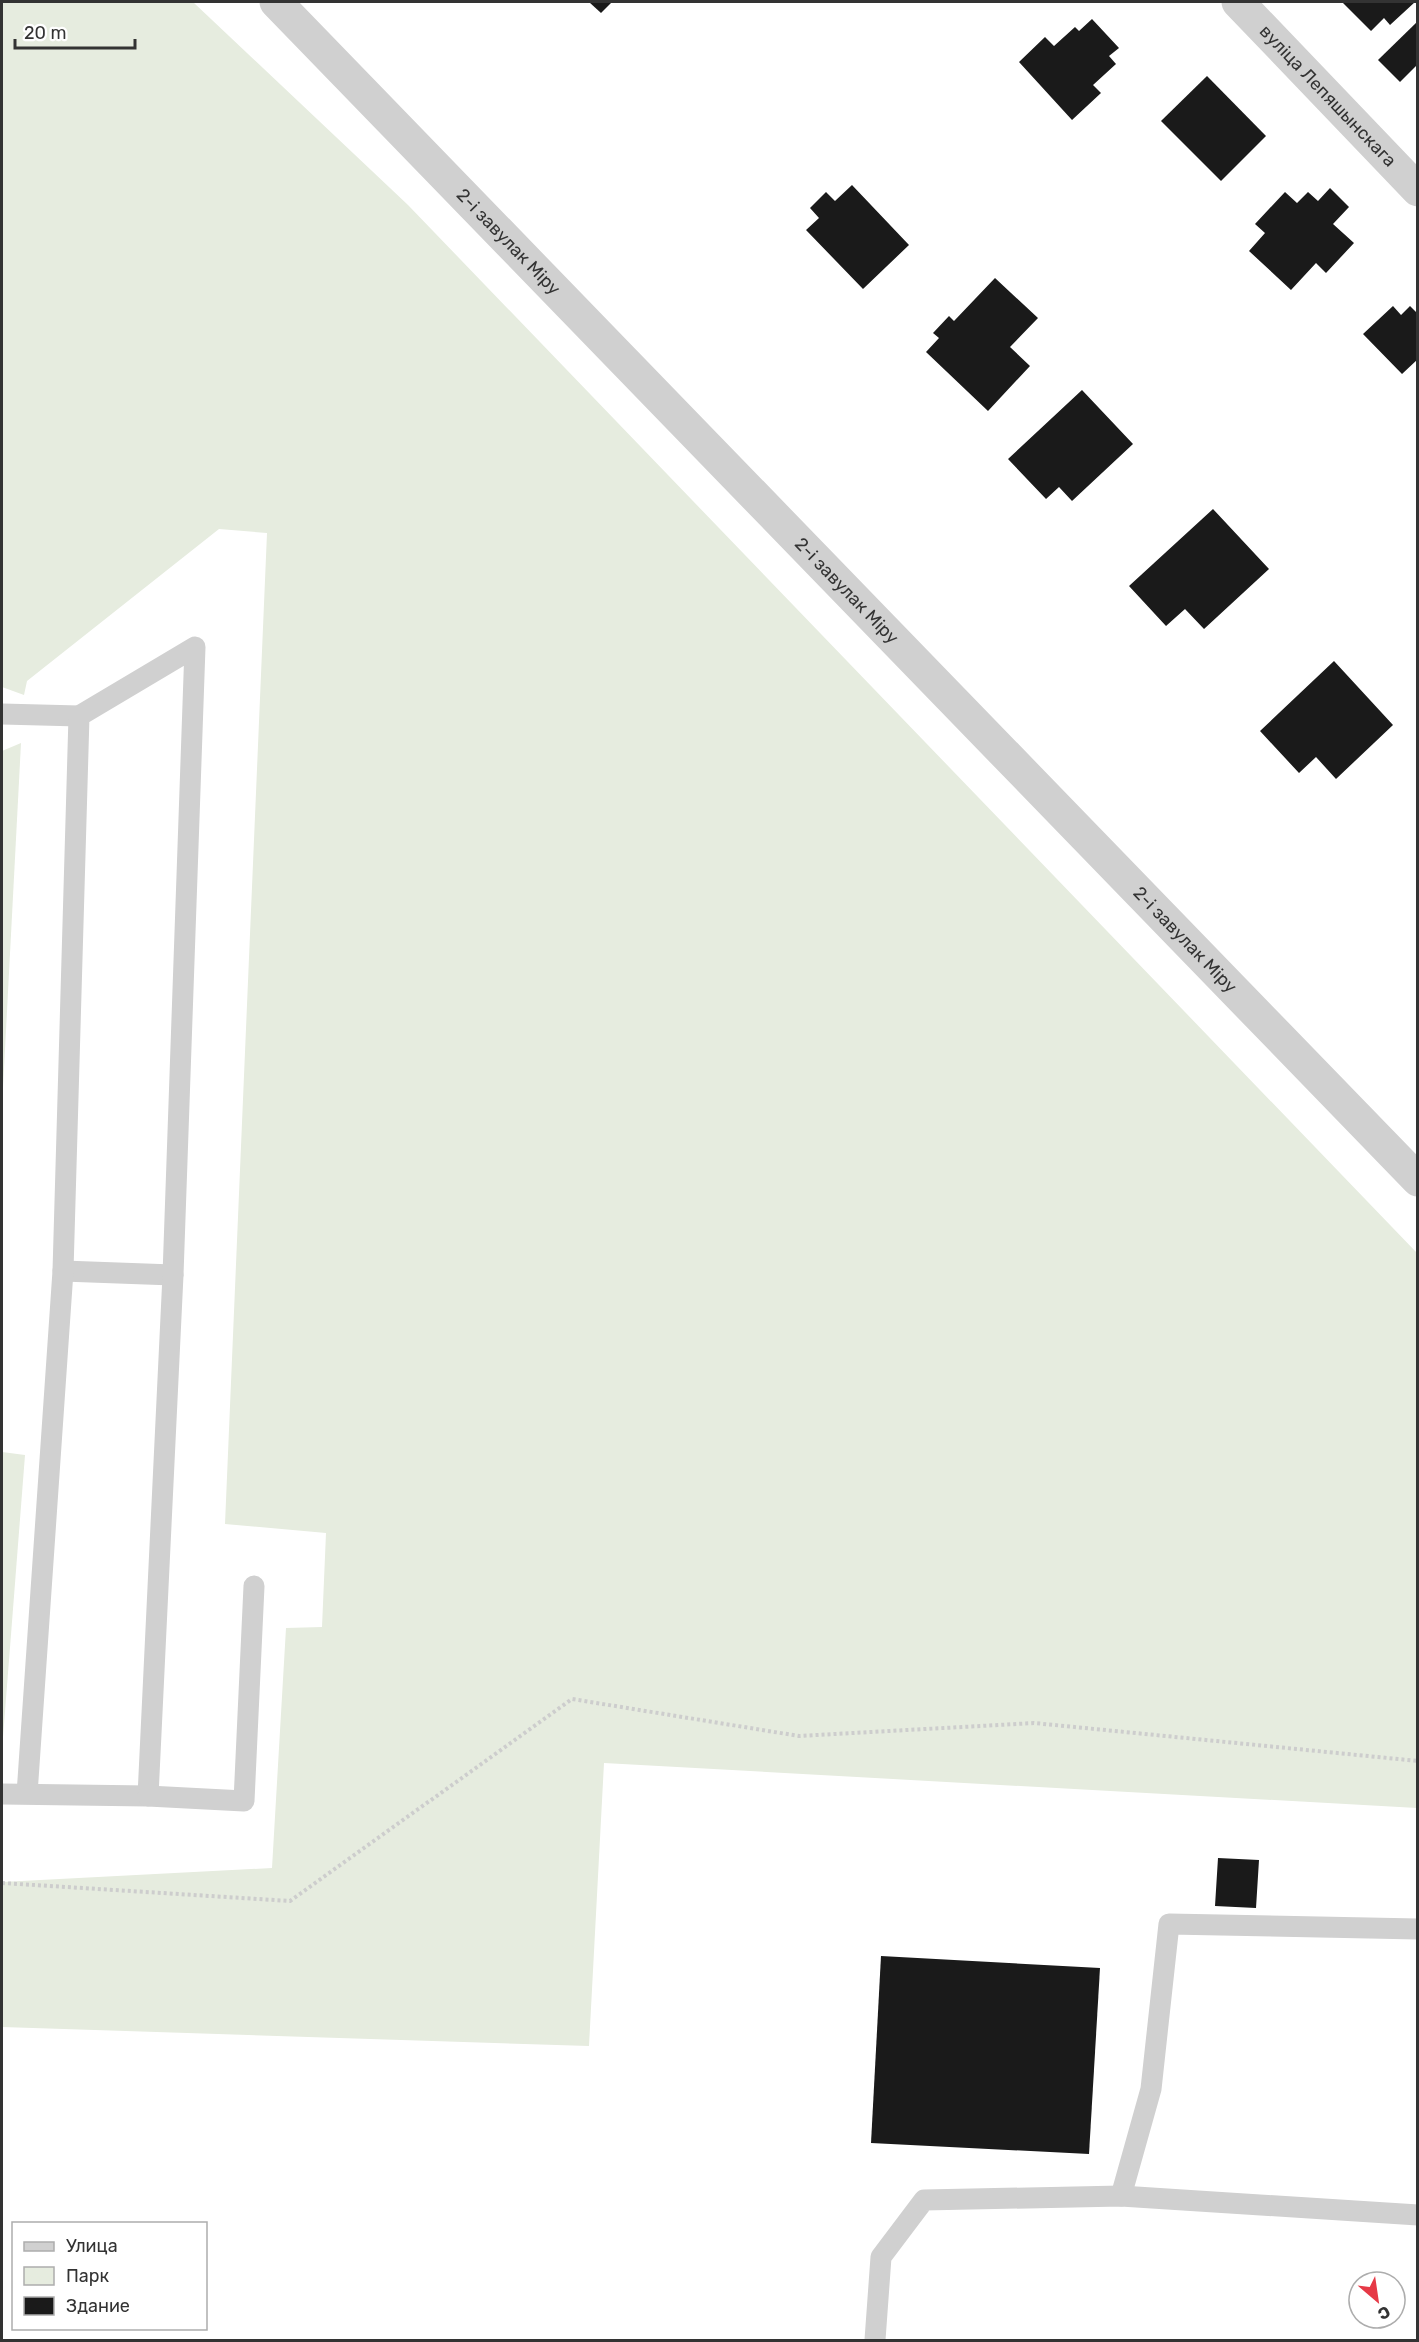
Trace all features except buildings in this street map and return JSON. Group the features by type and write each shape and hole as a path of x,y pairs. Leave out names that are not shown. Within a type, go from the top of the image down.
{"street":[{"name":"2-і завулак Міру","path":"276,2 1418,1180"},
{"name":"вуліца Лепяшынскага","path":"1238,2 1418,190"}],"lane":[{"path":"2,714 79,716 195,647 173,1275 148,1796"},
{"path":"27,1794 63,1271 79,716"},
{"path":"63,1271 173,1275"},
{"path":"2,1794 148,1796 244,1801 254,1586"},
{"path":"1121,2196 1151,2090 1169,1924 1418,1929"},
{"path":"875,2340 881,2257 924,2200 1121,2196 1418,2215"}],"path":[{"path":"2,1883 290,1901 572,1699 799,1736 1034,1723 1418,1761"}],"green space":[{"path":"2,2 193,2 408,205 1417,1253 1417,1808 604,1763 589,2046 2,2027 2,1882 272,1868 286,1628 322,1627 326,1533 225,1524 267,533 219,529 27,681 24,695 2,687"},
{"path":"21,743 2,1107 2,751"},
{"path":"2,1452 25,1455 2,1750"}]}
